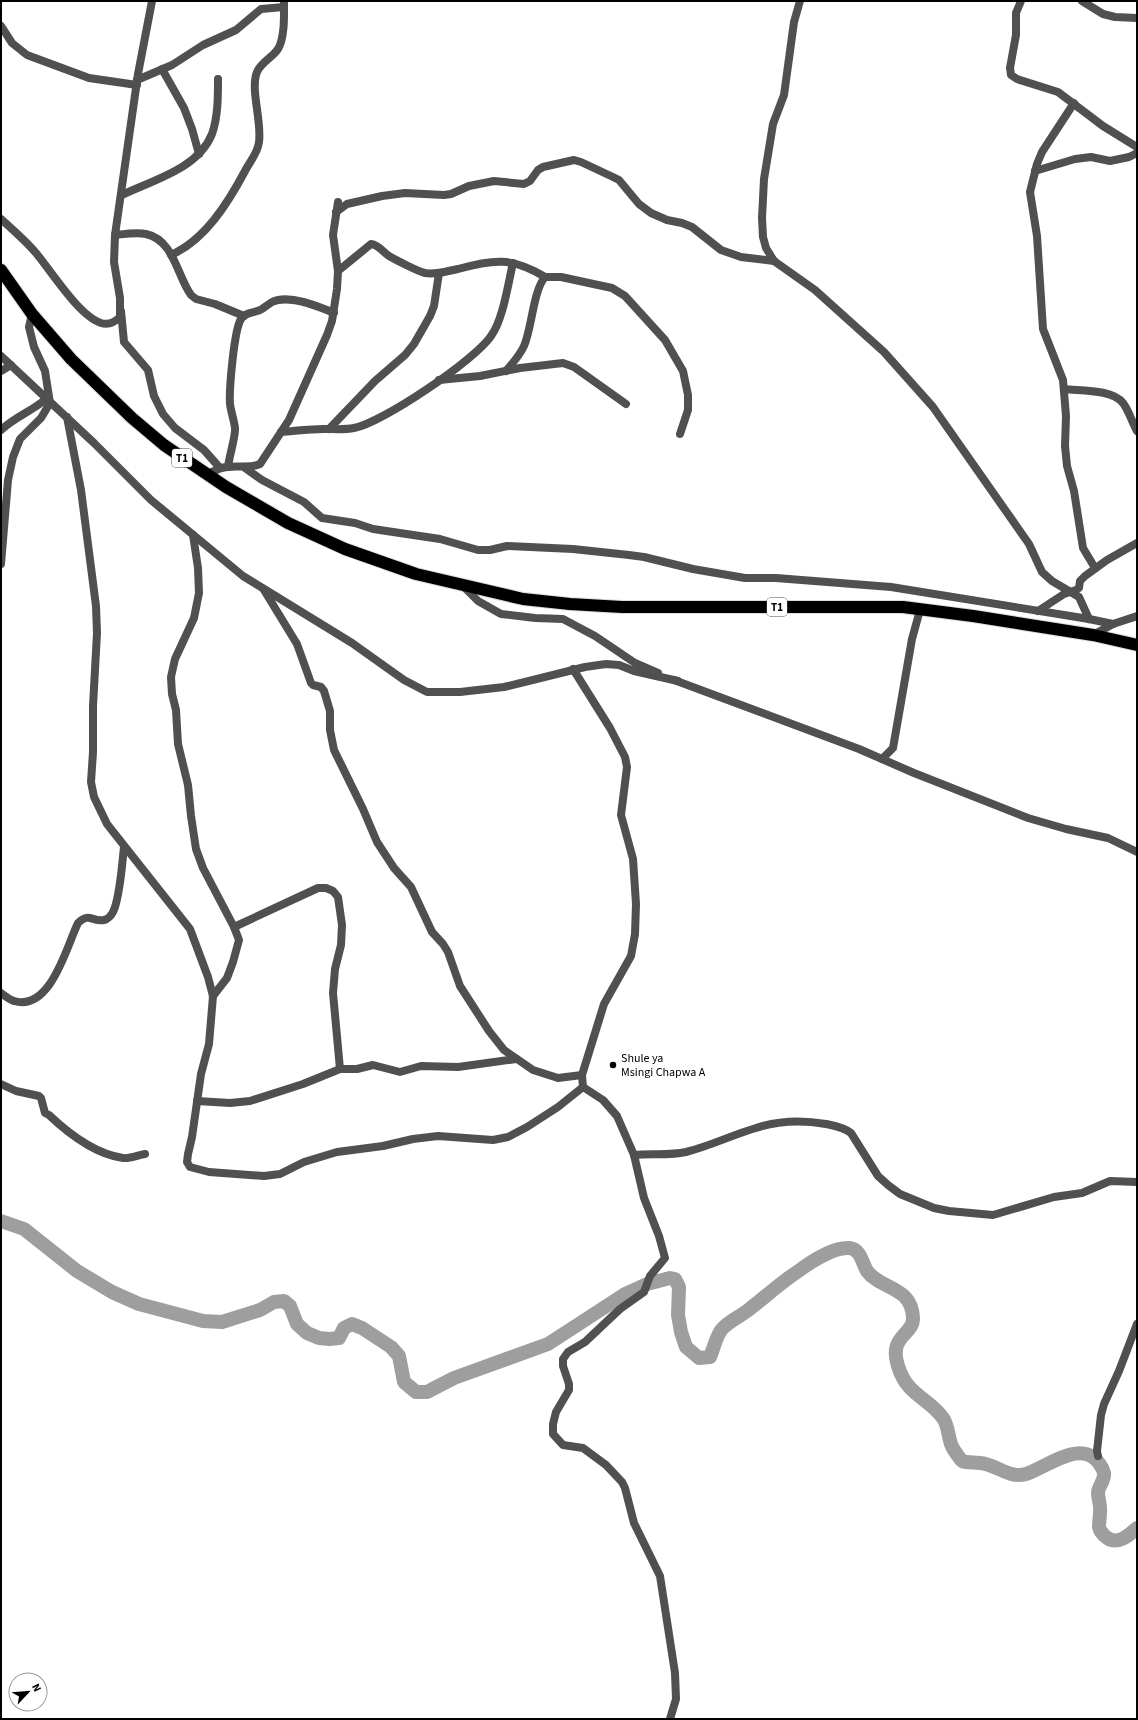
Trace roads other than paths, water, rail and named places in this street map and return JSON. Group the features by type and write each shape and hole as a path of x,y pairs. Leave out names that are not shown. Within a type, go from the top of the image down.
{"highway":[{"name":"T1","path":"1,270 32,314 71,359 132,418 164,445 207,475 288,523 345,549 416,574 523,599 570,604 615,607 903,607 973,616 1093,635 1137,645"}],"street":[{"path":"152,1 137,83 115,235 114,262 124,342 148,370 154,396 163,414 175,428 224,467"},
{"path":"800,1 794,22 784,95 773,124 764,178 762,194 763,237 766,248 774,261 815,290 864,333 894,363 946,424 1029,544 1042,572 1052,581 1079,597 1089,619"},
{"path":"1021,1 1016,13 1016,35 1010,68 1011,75 1017,79 1058,92 1119,137 1137,147"},
{"path":"1082,1 1103,14 1115,17 1137,18"},
{"path":"1,26 12,44 27,56 89,78 137,83 172,65 203,45 236,30 261,9 284,4 281,42 278,50 265,61 257,71 256,96 260,124 259,142 256,153 231,197 212,221 187,246 171,255"},
{"path":"162,69 184,108 199,154"},
{"path":"122,195 193,160 199,154 208,141 215,123 218,105 218,79"},
{"path":"1074,103 1042,152 1035,171 1030,192 1037,236 1044,329 1060,368 1064,389 1066,416 1065,450 1067,466 1074,491 1083,548 1095,568"},
{"path":"1035,171 1075,159 1091,157 1110,161 1129,157 1137,153"},
{"path":"336,212 347,204 382,196 405,193 444,195 451,194 469,186 494,181 524,184 530,181 538,170 543,167 574,160 613,176 619,180 639,204 652,213 667,220 692,227 721,250 741,257 774,261"},
{"path":"207,475 224,467 245,468 260,464 296,406 310,370 327,335 334,313 338,271 332,235 338,202"},
{"path":"1,219 35,252 86,314 100,322 106,323 117,320 120,316 120,311"},
{"path":"115,235 148,234 163,245 171,255 191,295 196,299 215,304 244,316"},
{"path":"338,271 372,244 377,245 389,256 418,271 431,274 500,260 535,271 546,277 562,277 612,288 624,296 665,340 683,371 688,395 688,410 680,434"},
{"path":"281,432 355,428 370,423 388,414 473,356 492,336 497,326 514,264"},
{"path":"329,429 379,377 405,355 414,344 434,306 439,273"},
{"path":"506,371 525,344 539,289 546,277"},
{"path":"224,467 235,428 230,403 231,375 238,326 244,316 261,310 274,301 279,300 302,301 317,305 334,313"},
{"path":"1,564 8,480 13,457 20,439 41,418 48,401 46,371 34,347 29,327 32,314"},
{"path":"1,356 94,442 151,500 243,576 352,643 404,680 427,692 460,692 504,687 573,670 606,664 619,664 634,671 678,681"},
{"path":"439,380 480,376 554,364 568,364 614,394 626,404"},
{"path":"1,371 11,365"},
{"path":"1064,389 1116,396 1124,404 1137,431"},
{"path":"1,430 11,420 48,401"},
{"path":"67,418 80,490 96,606 97,633 91,782 94,797 106,824 190,929 208,977 213,996 209,1044 201,1074 188,1154 187,1162 190,1167 209,1172 264,1176 280,1174 304,1162 337,1152 383,1146 413,1139 438,1136 493,1140 508,1137 539,1120 583,1087"},
{"path":"245,468 262,480 304,502 322,518 355,523 372,529 440,539 478,550 490,550 507,546 573,549 629,555 739,577 776,578 890,588 1113,624"},
{"path":"193,535 198,568 199,593 194,618 175,659 171,677 172,694 176,710 178,744 188,785 196,849 234,928 238,940 233,962 227,978 213,996"},
{"path":"1038,611 1070,591 1079,588 1080,581 1084,576 1137,543"},
{"path":"463,586 478,601 501,614 535,618 564,619 595,636 635,663 678,681 882,759 1028,818 1066,829 1108,838 1135,849"},
{"path":"262,588 297,644 311,683 321,687 324,691 330,711 330,730 334,750 363,809 377,842 394,868 411,888 432,932 448,952 460,986 489,1031 504,1050 533,1070 558,1078 582,1075"},
{"path":"882,759 893,748 912,639 920,610"},
{"path":"1093,635 1113,624 1137,616"},
{"path":"573,670 610,728 624,757 626,767 621,815 633,858 636,904 635,934 631,956 604,1004 582,1075 583,1087"},
{"path":"1,993 14,1002 28,1001 39,995 59,970 78,923 82,918 88,917 103,920 109,917 113,912 116,900 124,847"},
{"path":"234,928 318,888 326,888 333,891 338,897 342,926 341,945 334,969 333,993 340,1069"},
{"path":"197,1101 230,1103 250,1101 303,1084 340,1069 356,1069 373,1065 400,1072 422,1066 458,1067 516,1059"},
{"path":"1,1084 16,1091 39,1096 41,1098 45,1113 86,1145 124,1158 145,1154"},
{"path":"583,1087 603,1100 612,1110 634,1155 644,1198 664,1251 664,1260 650,1276 644,1292 620,1309 585,1342 568,1352 563,1359 563,1366 569,1390 556,1412 553,1424 553,1434 563,1445 577,1446 590,1452 606,1465 625,1488 634,1522 660,1576 675,1673 676,1699 670,1719"},
{"path":"634,1155 674,1154 711,1145 757,1127 793,1122 813,1122 842,1127 851,1133 878,1176 900,1194 934,1208 949,1211 993,1215 1054,1197 1082,1193 1110,1181 1137,1182"},
{"path":"1098,1456 1097,1451 1101,1415 1104,1404 1120,1371 1137,1324"}],"waterway":[{"path":"1,1221 24,1229 77,1271 112,1292 139,1304 203,1321 222,1322 260,1310 274,1302 284,1301 290,1306 297,1324 307,1333 319,1338 339,1338 344,1328 352,1324 362,1328 391,1347 399,1356 404,1382 416,1392 427,1392 454,1378 548,1344 625,1294 647,1284 670,1278 675,1279 679,1287 678,1315 681,1332 686,1347 699,1358 710,1357 718,1335 722,1329 784,1281 802,1268 829,1253 843,1248 853,1249 859,1254 867,1271 873,1277 902,1294 907,1300 911,1308 913,1318 910,1328 902,1337 896,1348 898,1366 902,1376 912,1390 931,1405 943,1418 952,1446 962,1461 986,1464 1014,1475 1020,1475 1034,1471 1069,1455 1078,1453 1086,1454 1097,1461 1104,1473 1098,1493 1100,1509 1099,1527 1101,1532 1110,1540 1114,1541 1126,1537 1137,1528"}],"place":[{"name":"Shule ya Msingi Chapwa A","path":"613,1065"}]}
